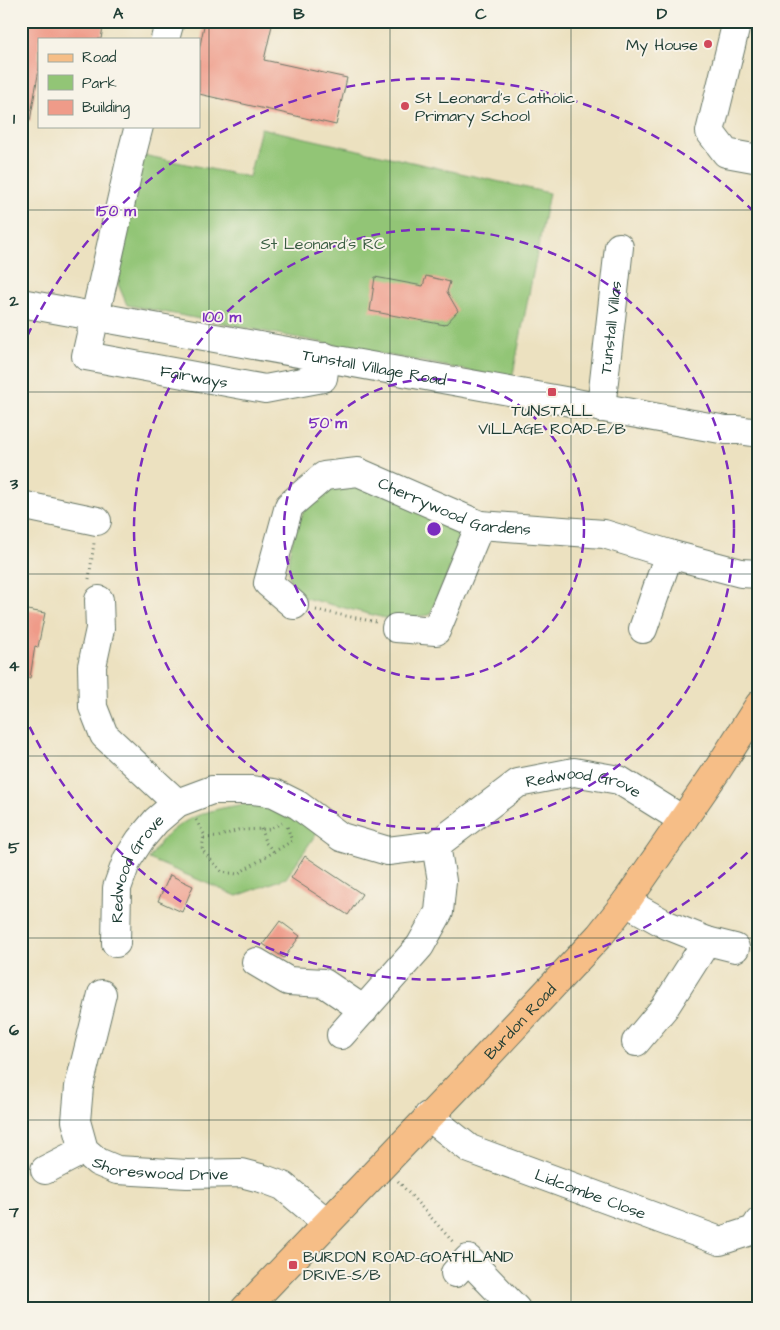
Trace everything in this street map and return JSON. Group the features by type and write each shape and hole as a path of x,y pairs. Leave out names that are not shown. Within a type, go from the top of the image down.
{"main road":[{"name":"Burdon Road","path":"249,1307 326,1222 472,1072 600,935 626,902 683,820 759,705"}],"street":[{"path":"165,38 170,21"},
{"path":"737,21 710,132 726,153 759,159"},
{"path":"96,317 132,153 139,128"},
{"name":"Tunstall Villas","path":"601,408 619,248"},
{"name":"Tunstall Village Road","path":"21,303 601,408 726,430 759,433"},
{"name":"Fairways","path":"96,317 86,356 265,389 322,378 326,357"},
{"name":"Tunstall Village Road","path":"726,430 759,444"},
{"name":"Cherrywood Gardens","path":"294,605 268,584 289,506 324,476 358,472 480,526 604,534 753,577"},
{"path":"21,505 97,521"},
{"path":"396,628 436,631 480,526"},
{"path":"642,628 670,554"},
{"name":"Redwood Grove","path":"99,600 100,629 92,666 93,708 104,734 181,802"},
{"name":"Redwood Grove","path":"116,943 117,888 127,860 140,840 156,821 181,802 212,790 252,790 274,793 298,805 341,837 388,851 436,845 518,783 574,772 619,780 683,820"},
{"path":"341,1035 420,946 439,912 442,881 436,845"},
{"path":"626,902 667,925 707,941 735,948"},
{"path":"636,1042 664,1006 707,941"},
{"path":"256,962 288,981 324,983 364,1010"},
{"name":"Shoreswood Drive","path":"102,994 79,1087 76,1121 84,1150 98,1162 117,1170 187,1174 241,1173 264,1179 283,1186 326,1222"},
{"name":"Lidcombe Close","path":"428,1116 470,1149 720,1241 754,1230 759,1222"},
{"path":"45,1170 84,1150"},
{"path":"461,1266 516,1309"}],"path":[{"path":"97,521 89,580 99,600"},
{"path":"294,605 396,628"},
{"path":"181,802 204,834 202,850 222,872 237,874 292,841 285,822 269,829 238,830 218,837 204,838"},
{"path":"261,830 266,842 274,852"},
{"path":"383,1163 461,1266"}],"green space":[{"name":"St Leonard's RC","path":"261,128 549,193 512,379 127,305 118,284 138,154 249,177"},
{"path":"363,483 468,525 430,615 389,619 301,597 292,584 288,570 290,549 297,527 310,498 336,486"},
{"path":"247,804 279,809 318,831 286,878 237,896 149,859 165,837 183,823 203,813"}],"building":[{"path":"21,21 104,21 101,38 38,38 38,75 30,121 21,120"},
{"path":"205,21 273,21 264,60 347,78 336,125 200,94 200,45"},
{"name":"St Leonard's RC","path":"426,276 450,282 447,292 458,311 445,325 370,311 375,277 423,286"},
{"path":"21,609 45,613 38,647 35,646 30,678 21,677"},
{"path":"305,856 362,894 348,915 291,878"},
{"path":"170,875 193,886 182,912 158,901"},
{"path":"280,921 300,936 284,958 263,944"}],"place":[{"name":"My House","path":"708,44"},
{"name":"St Leonard's Catholic Primary School","path":"405,106"},
{"name":"TUNSTALL VILLAGE ROAD-E/B","path":"552,392"},
{"name":"BURDON ROAD-GOATHLAND DRIVE-S/B","path":"293,1265"}]}
